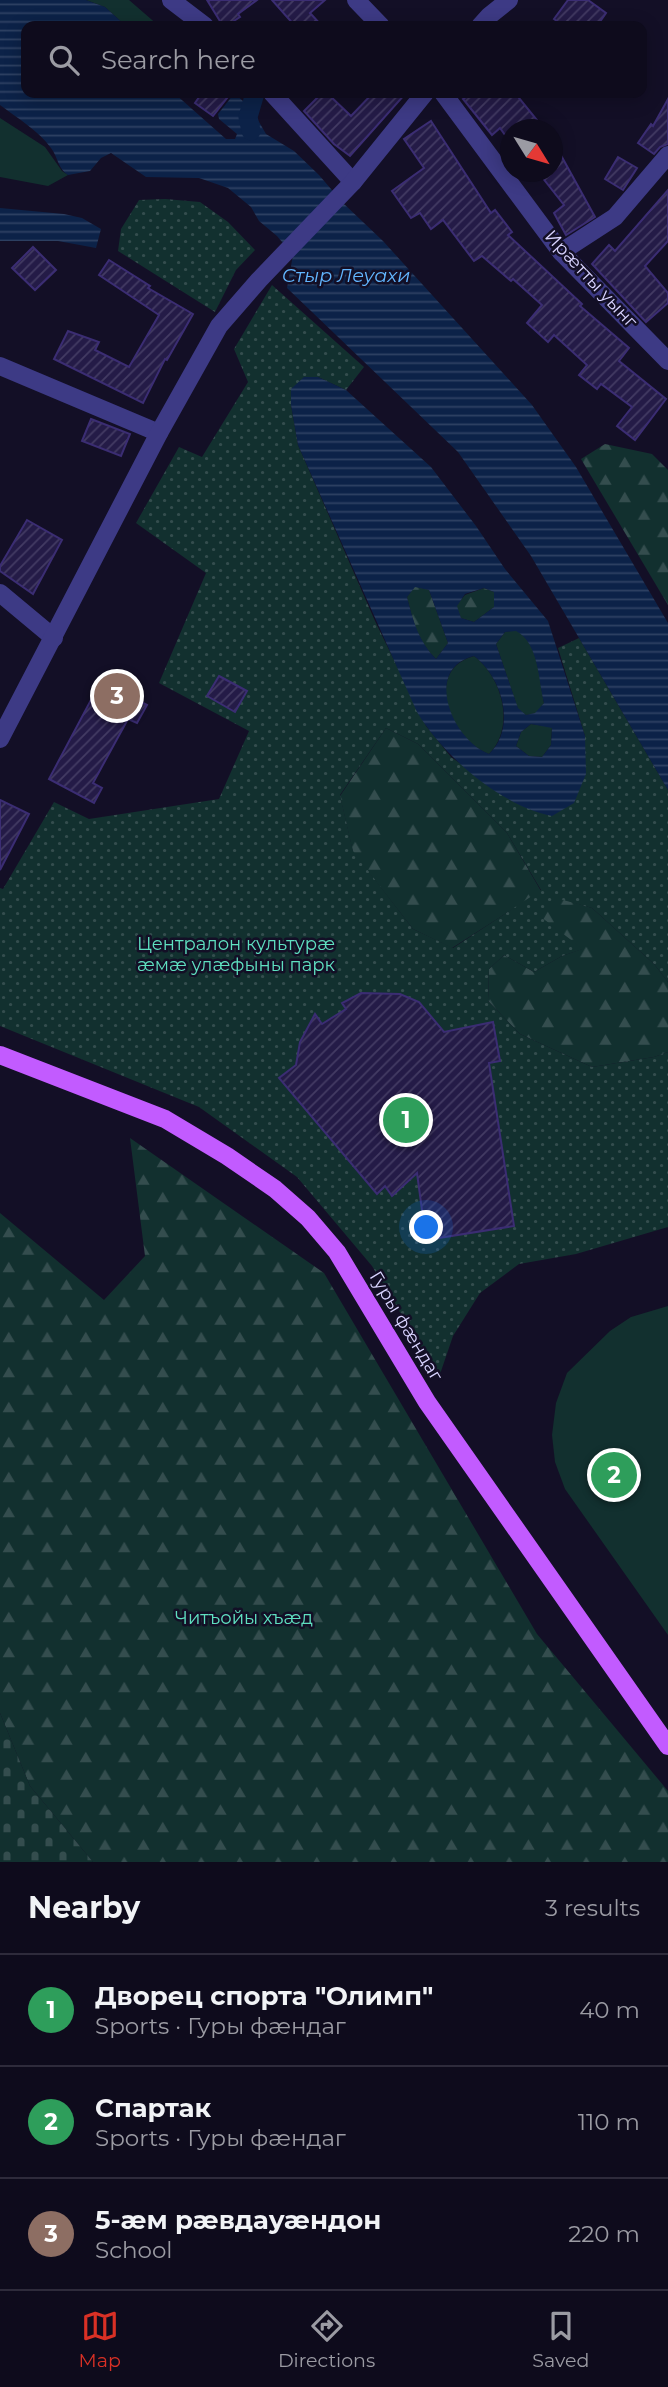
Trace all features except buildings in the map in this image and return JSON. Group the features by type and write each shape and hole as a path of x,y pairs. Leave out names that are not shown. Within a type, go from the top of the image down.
{"main road":[{"name":"Гуры фӕндаг","path":"0,1055 164,1119 228,1156 275,1189 308,1218 337,1252 427,1402 668,1746"}],"street":[{"path":"171,0 198,21"},
{"path":"356,0 376,21"},
{"path":"484,21 509,0"},
{"path":"277,98 353,182"},
{"path":"0,740 159,433 219,326 258,280 353,182 421,98"},
{"name":"Ирæтты уынг","path":"447,98 562,252 668,361"},
{"path":"562,252 615,218 668,155"},
{"path":"0,366 159,433"},
{"path":"0,593 54,638"}],"green space":[{"path":"86,0 129,0 153,21 120,21 105,7"},
{"path":"0,118 45,147 68,175 48,186 0,177"},
{"path":"139,200 200,202 228,222 255,250 236,270 215,312 118,251 121,229"},
{"name":"Централон культурæ æмæ улæфыны парк","path":"272,285 364,367 346,390 318,377 291,405 298,445 375,621 426,726 451,757 515,802 585,736 558,648 579,638 668,790 668,982 654,964 592,908 556,898 541,917 583,949 562,956 534,972 504,955 489,969 488,1001 520,1034 592,1067 654,1057 668,1052 668,1227 576,1254 519,1264 480,1293 453,1336 439,1377 372,1266 297,1177 199,1107 0,1026 0,888 3,889 54,802 89,819 219,799 249,731 159,683 206,573 136,523 179,447 202,457 248,382 234,349","holes":["386,728 418,744 507,833 541,890 453,948 413,929 353,851 340,795"]},
{"path":"605,444 652,454 668,470 668,605 581,459"},
{"path":"415,586 429,590 448,643 436,659 420,638 412,615 407,597"},
{"path":"484,588 494,592 494,607 474,622 461,618 456,606 465,595"},
{"path":"516,630 524,636 534,652 544,703 536,713 526,715 518,709 496,644 505,632"},
{"path":"474,656 492,676 502,703 502,730 489,754 476,747 464,735 448,706 446,690 449,676 458,664"},
{"path":"531,724 552,727 551,745 542,757 529,756 516,746 521,732"},
{"path":"386,728 418,744 507,833 541,891 452,948 413,929 353,852 340,796"},
{"path":"556,897 592,908 654,964 668,982 668,1052 654,1057 592,1067 520,1034 488,1001 489,969 504,955 534,972 562,956 582,949 540,917"},
{"name":"Читъойы хъæд","path":"130,1138 324,1273 537,1634 668,1791 668,1862 93,1862 30,1786 0,1713 0,1213 104,1300 145,1256"},
{"path":"668,1306 668,1635 565,1489 555,1462 552,1435 556,1403 567,1373 610,1331 631,1317"},
{"path":"0,1713 30,1786 93,1862 0,1862"}],"water":[{"name":"Стыр Леуахи","path":"0,0 86,0 105,7 120,21 21,21 21,98 180,98 226,139 235,139 237,134 219,119 218,114 231,98 240,98 251,108 266,134 294,151 319,175 343,203 383,241 532,405 576,467 668,623 668,790 531,556 458,452 287,288 293,255 277,236 259,221 251,207 228,188 199,178 146,177 111,153 101,158 90,171 68,175 62,170 46,142 0,105"},
{"path":"0,208 82,218 101,229 96,248 58,241 0,241"},
{"path":"304,377 318,377 346,390 431,467 505,569 548,621 585,736 586,774 574,803 552,816 513,801 475,777 428,729 417,712 298,445 291,389","holes":["415,587 429,590 448,643 436,659 421,638 407,597","484,588 494,592 494,607 474,622 461,618 457,606 465,594","516,631 524,637 533,653 544,703 535,713 526,715 518,708 496,644 505,632","474,656 492,676 503,703 504,717 498,743 489,754 476,747 455,721 448,705 446,689 449,675 458,663","531,724 552,728 551,745 542,757 529,756 516,746 521,732"]}],"waterway":[{"path":"251,131 248,117 254,98"}],"place":[{"name":"5-æм рӕвдауӕндон","path":"117,696"},
{"name":"Дворец спорта \"Олимп\"","path":"406,1120"},
{"name":"Спартак","path":"614,1475"}]}
